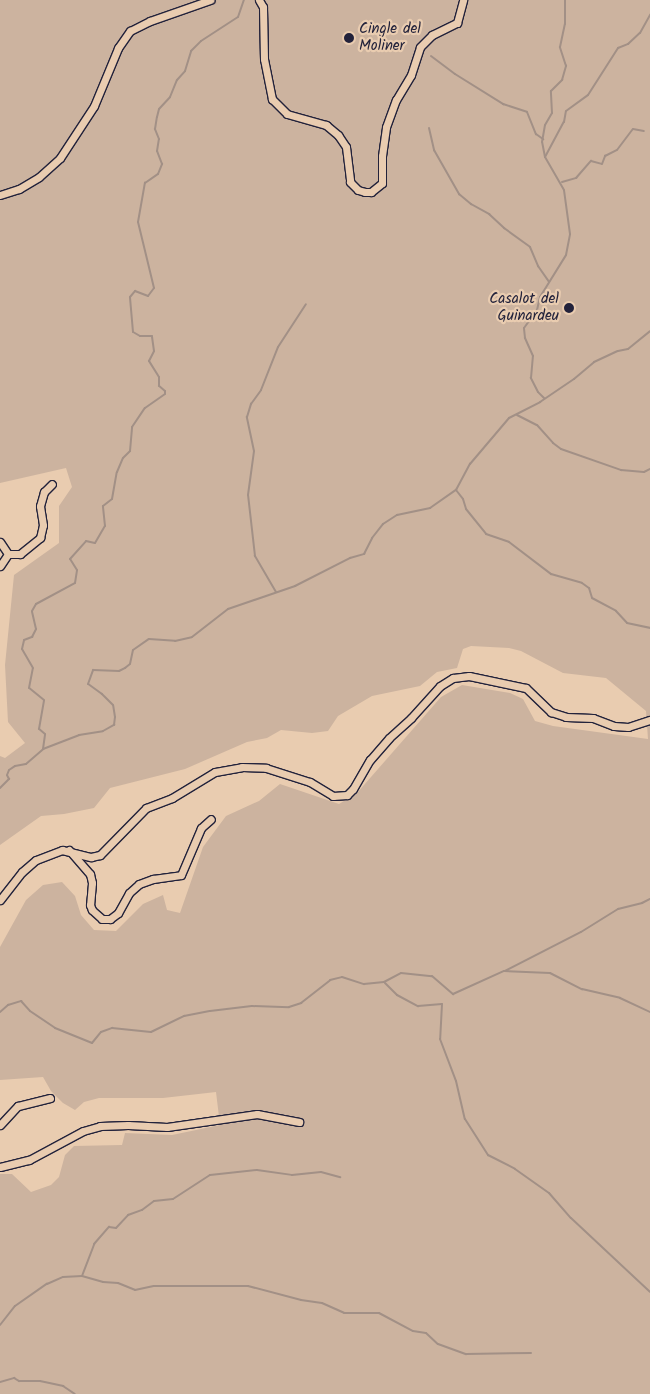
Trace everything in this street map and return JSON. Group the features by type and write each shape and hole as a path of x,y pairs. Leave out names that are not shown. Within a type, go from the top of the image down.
{"street":[{"path":"0,195 19,189 39,177 60,158 94,106 118,48 130,31 150,21 210,0"},
{"path":"259,0 263,7 264,59 272,99 287,114 326,125 338,134 346,147 350,182 358,190 365,192 371,192 382,184 382,156 386,127 396,100 411,76 420,47 432,36 457,23 463,0"},
{"path":"0,566 8,554 24,552 40,538 43,525 40,506 44,492 52,484"},
{"path":"0,542 8,554"},
{"path":"0,900 22,872 36,860 54,851 69,850 91,857 100,855 146,808 172,798 208,776 226,769 258,767 273,770 310,782 333,796 347,795 353,789 370,760 385,743 440,686 453,678 469,676 526,688 551,712 566,717 593,718 614,726 628,728 650,720"},
{"path":"69,850 90,874 92,883 90,905 92,910 102,919 110,919 118,914 129,894 139,884 153,879 181,875 201,828 211,819"},
{"path":"0,1125 18,1106 50,1098"},
{"path":"0,1167 29,1160 83,1131 100,1126 167,1127 257,1114 299,1122"}],"shaded area":[{"path":"0,0 650,0 650,1394 0,1394 0,1174 12,1174 31,1192 51,1185 59,1177 65,1155 74,1146 122,1145 125,1133 172,1135 220,1125 216,1092 163,1098 99,1098 84,1102 75,1110 63,1103 51,1091 43,1077 0,1080 0,947 26,900 43,885 62,882 75,896 81,915 94,930 116,931 143,904 163,895 167,910 180,913 203,847 226,816 259,801 280,784 339,804 357,793 441,697 462,685 510,693 523,699 535,721 553,726 648,739 646,711 606,678 563,673 521,651 509,648 471,646 463,649 457,668 437,672 420,686 372,696 338,716 328,731 312,733 281,730 267,738 247,742 185,769 110,788 94,808 41,816 0,845 0,756 5,758 25,743 8,722 5,665 14,575 59,543 59,506 72,487 66,468 0,483"}],"waterway":[{"path":"43,749 45,734 39,729 44,700 29,688 33,668 22,649 24,640 32,637 36,629 32,611 36,604 75,583 77,570 70,559 86,541 95,543 105,526 103,506 112,499 117,472 123,458 130,451 132,427 145,408 165,394 165,391 159,386 159,377 149,361 154,351 152,336 140,336 133,332 130,297 135,291 148,296 154,288 138,222 145,183 158,174 162,164 157,151 159,139 155,129 159,109 170,97 177,80 185,71 191,51 201,41 238,17 244,0"},
{"path":"544,398 538,392 531,378 533,356 525,338 524,328 537,310 540,297 566,255 570,234 564,190 545,157 542,142 545,125 552,113 551,91 562,80 566,66 560,47 565,24 565,0"},
{"path":"545,157 564,122 566,111 588,95 618,48 628,44 640,33 650,15"},
{"path":"431,56 455,74 503,104 527,112 536,134 543,139"},
{"path":"429,128 434,150 459,194 471,204 489,214 504,228 530,247 538,266 549,282"},
{"path":"562,182 576,178 591,161 602,164 605,156 617,150 633,129 644,131"},
{"path":"276,592 255,556 248,495 254,451 247,417 251,404 261,390 278,347 306,304"},
{"path":"0,788 9,779 7,775 9,770 15,766 26,764 43,749 79,735 103,731 114,725 113,705 88,684 93,670 119,671 130,664 133,650 149,639 175,641 192,637 228,609 295,586 350,558 364,554 372,538 383,524 397,515 430,508 456,490 470,464 509,418 540,402 574,379 594,362 618,351 628,349 650,331"},
{"path":"517,415 537,425 561,449 621,470 644,472 650,469"},
{"path":"456,490 463,499 466,509 486,534 509,542 551,574 582,583 589,588 592,598 616,611 627,623 650,628"},
{"path":"505,971 581,932 618,909 650,899"},
{"path":"0,1012 8,1005 21,1001 30,1011 55,1028 92,1043 101,1032 112,1028 151,1032 184,1016 210,1011 252,1006 289,1007 301,1003 330,980 342,977 364,984 384,982 401,973 432,976 453,994 504,971 550,973 582,989 620,998 650,1012"},
{"path":"385,983 397,995 418,1006 442,1004 440,1039 456,1081 465,1119 488,1155 515,1169 549,1193 571,1218 650,1292"},
{"path":"0,1325 15,1306 47,1284 63,1277 82,1276 94,1244 109,1227 116,1228 128,1215 142,1210 154,1201 173,1199 210,1175 257,1170 292,1175 321,1172 340,1177"},
{"path":"82,1276 103,1282 118,1283 135,1290 154,1286 248,1286 301,1300 322,1303 344,1313 379,1313 413,1331 426,1333 438,1344 466,1354 531,1353"},
{"path":"0,1382 14,1378 19,1381 40,1381 63,1386 75,1394"}],"place":[{"name":"Cingle del Moliner","path":"349,38"},
{"name":"Casalot del Guinardeu","path":"569,308"}]}
